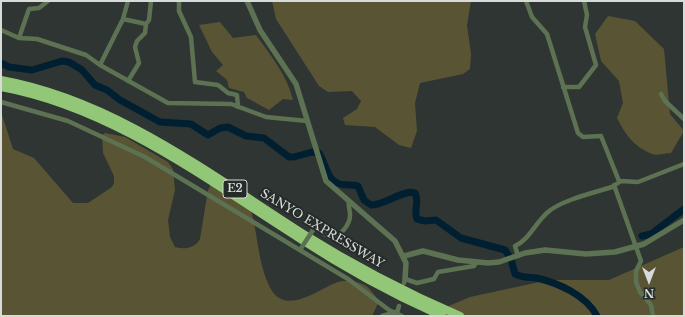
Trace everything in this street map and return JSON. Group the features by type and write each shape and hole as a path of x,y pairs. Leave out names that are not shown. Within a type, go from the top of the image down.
{"highway":[{"name":"SANYO EXPRESSWAY","path":"1,80 59,96 87,107 137,131 183,157 302,233 369,273 460,316"},
{"name":"SANYO EXPRESSWAY","path":"1,87 57,102 85,113 135,137 186,166 365,279 442,316"}],"street":[{"path":"19,38 29,9 39,8 48,1"},
{"path":"100,65 123,19 128,1"},
{"path":"128,81 138,63 135,47 137,41 144,36 146,24 149,20 151,1"},
{"path":"179,1 180,17 191,37 195,82 218,85 228,93 237,95 238,107"},
{"path":"247,1 260,30 296,84 326,181 395,241 404,256 406,263 405,281 417,283 434,279 438,272 474,266 477,262"},
{"path":"526,1 532,17 547,34 578,133 583,138 601,136 619,181"},
{"path":"563,87 579,87 596,64 585,27 587,15 584,1"},
{"path":"123,19 146,24"},
{"path":"1,30 19,38 37,39 86,55 100,65 168,103 231,104 271,119 307,121"},
{"path":"661,94 670,106 684,120"},
{"path":"1,102 58,117 132,150 179,176 348,279 389,310 402,316"},
{"path":"517,257 515,246 524,241 549,211 572,200 614,185 619,181 638,182 684,164"},
{"path":"614,185 641,261 636,271 636,282 640,292 651,305 653,316"},
{"path":"300,250 315,228 330,238 336,236 349,223 349,201"},
{"path":"404,256 423,251 458,260 477,262 508,260 545,250 586,254 615,252 636,247 653,239 684,220"},
{"path":"396,314 399,306"},
{"path":"382,316 396,314"}],"shaded area":[{"path":"272,1 471,1 467,25 471,54 470,69 463,74 420,83 415,103 417,131 411,148 399,145 375,127 345,125 343,118 357,109 361,101 352,91 328,92 319,86 276,19"},
{"path":"608,16 635,21 664,49 670,114 684,131 671,153 654,155 640,148 627,135 617,118 623,103 619,81 601,61 595,34"},
{"path":"220,22 233,38 256,35 283,74 293,100 283,99 269,110 247,98 244,92 229,88 227,80 216,71 223,65 212,52 199,25"},
{"path":"1,112 13,149 34,158 73,203 88,203 112,187 114,183 114,176 103,153 102,135 105,133 125,137 168,162 173,169 175,190 168,220 170,237 175,247 189,248 200,239 208,190 213,181 224,179 233,181 241,187 248,198 264,273 272,291 279,298 287,301 295,300 304,298 341,281 357,282 372,291 379,301 372,316 1,316"},
{"path":"684,247 684,316 425,316 470,297 549,280 609,280"}],"waterway":[{"path":"1,63 9,67 32,70 62,61 69,62 82,70 95,85 107,90 120,100 160,122 191,124 208,135 220,128 228,127 246,136 264,138 289,157 312,152 319,153 332,179 340,184 358,186 364,200 371,205 382,203 405,193 415,193 417,200 417,219 425,221 436,220 461,238 505,250 511,259 515,274 523,277 545,280 571,291 586,302 597,316"},
{"path":"642,236 651,234 684,209"}]}
